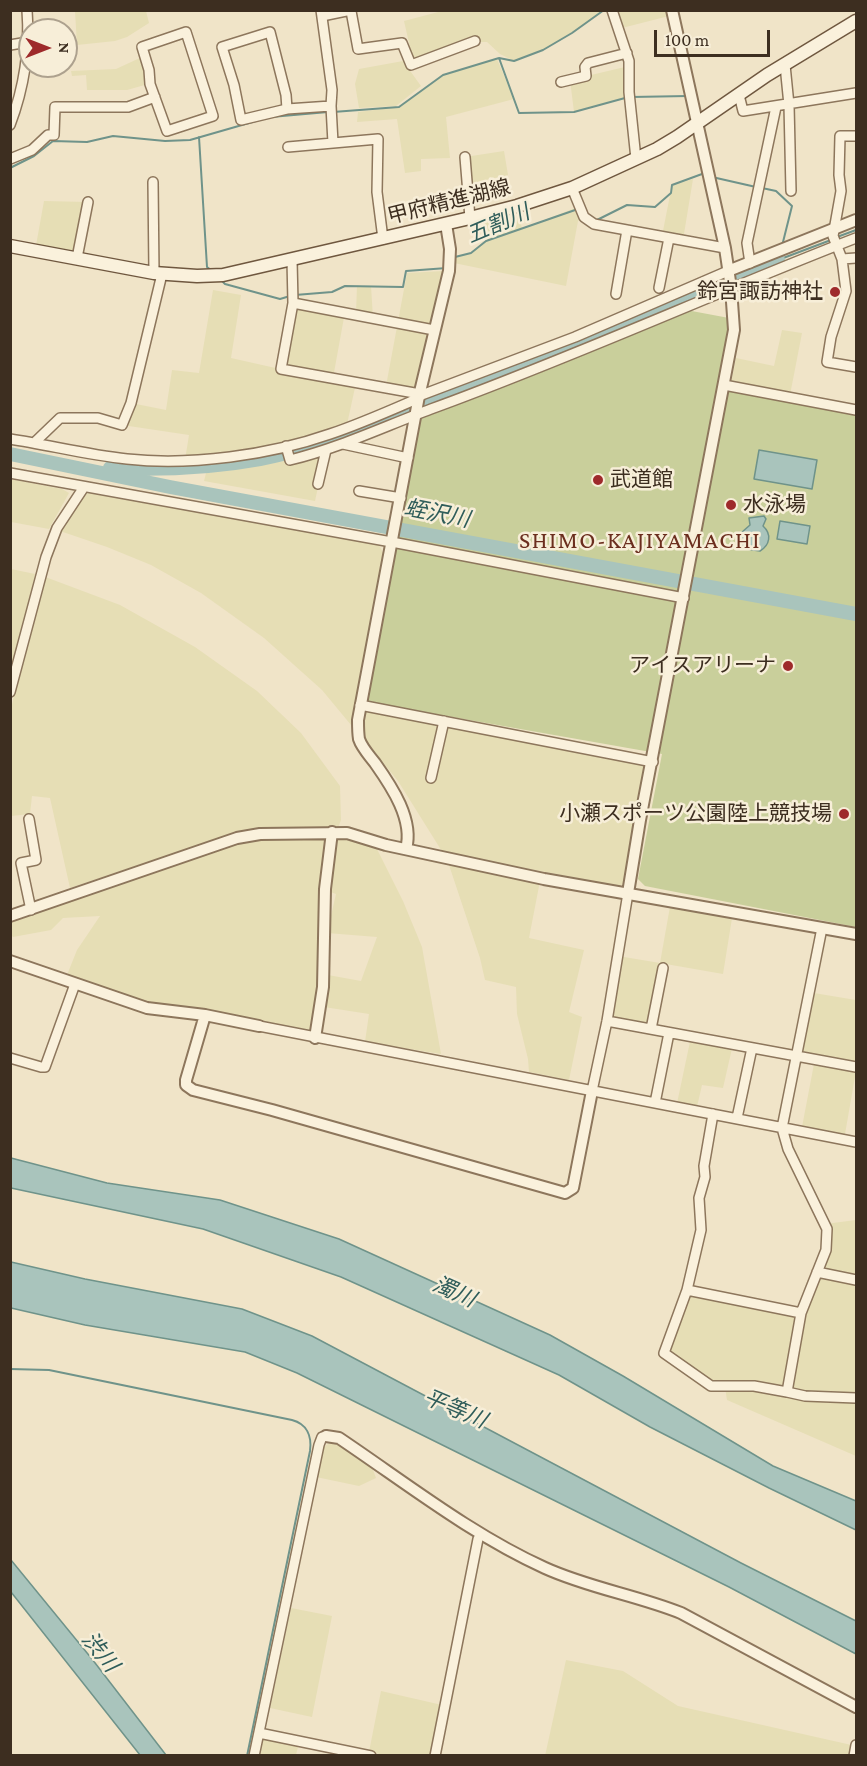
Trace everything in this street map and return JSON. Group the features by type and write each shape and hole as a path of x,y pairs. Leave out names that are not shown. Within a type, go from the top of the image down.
{"main road":[{"name":"甲府精進湖線","path":"10,246 158,273 223,275 517,206 572,188 667,143 856,21"}],"street":[{"path":"612,10 627,53 636,159"},
{"path":"205,1015 186,1080 186,1085 193,1090 564,1192 573,1188 607,1021 640,820 653,762 734,330 725,248 672,10"},
{"path":"333,143 332,90 322,13 351,11 358,49 402,43 411,65 475,41"},
{"path":"186,32 213,116 167,131 155,97 142,47 186,32"},
{"path":"288,109 270,32 222,47 234,85 241,120 288,109 331,106"},
{"path":"561,82 586,76 585,68 588,63 627,53"},
{"path":"785,65 789,105 791,190"},
{"path":"10,125 24,78"},
{"path":"739,95 743,111 856,93"},
{"path":"10,159 32,150 48,135 54,135 55,107 128,107 155,97"},
{"path":"750,263 747,243 776,107"},
{"path":"856,136 840,136 839,175 842,191 835,238 842,259 846,291 831,337 827,362 856,368"},
{"path":"288,147 378,139 377,192 383,239"},
{"path":"465,157 470,218"},
{"path":"34,442 60,418 98,418 122,425 131,403 158,273 153,182"},
{"path":"572,188 584,217 594,224 725,248"},
{"path":"77,258 88,202"},
{"path":"10,439 126,459 149,460 192,460 286,447 357,425 419,397 730,280 835,238 856,220"},
{"path":"405,849 409,838 403,810 359,740 358,720 419,397 449,267 446,224"},
{"path":"615,294 627,230"},
{"path":"659,288 669,238"},
{"path":"286,447 290,460 344,444 581,351 730,280 750,263 775,252 835,238 856,238"},
{"path":"842,259 856,258"},
{"path":"292,260 293,302 280,369 419,397"},
{"path":"293,302 434,330"},
{"path":"574,337 581,351"},
{"path":"724,385 856,410"},
{"path":"344,444 408,458"},
{"path":"318,484 326,450"},
{"path":"10,472 84,487 393,539 685,595"},
{"path":"10,692 46,557 57,528 84,487"},
{"path":"358,491 401,498"},
{"path":"360,705 653,762"},
{"path":"431,778 444,721"},
{"path":"29,819 36,860 21,863 31,910"},
{"path":"315,1038 323,987 325,889 332,832"},
{"path":"10,916 237,838 260,834 332,832 355,834 386,845 544,879 856,934"},
{"path":"787,1392 801,1313 826,1250 827,1229 788,1149 782,1128 794,1057 822,928"},
{"path":"10,961 147,1008 205,1015 856,1142"},
{"path":"651,1029 663,968"},
{"path":"10,1058 45,1067 75,984"},
{"path":"607,1021 856,1067"},
{"path":"656,1103 669,1033"},
{"path":"737,1118 752,1048"},
{"path":"713,1114 704,1166 705,1177 699,1198 701,1230 687,1290 664,1353 711,1386 754,1386 805,1396 856,1398"},
{"path":"817,1272 856,1280"},
{"path":"687,1290 801,1313"},
{"path":"255,1755 319,1445 322,1437 326,1436 339,1438 481,1534 543,1567 581,1583 681,1613 856,1707"},
{"path":"435,1755 478,1539 481,1534"},
{"path":"260,1733 371,1755"},
{"path":"854,1755 856,1745"}],"shaded area":[{"path":"75,11 146,11 149,23 127,37 115,41 78,45 78,18 75,18"},
{"path":"442,11 604,11 543,50 514,61 476,37 416,58 412,56 404,21"},
{"path":"612,11 672,11 673,15 618,29"},
{"path":"142,57 148,84 127,90 87,90 86,75 78,76 78,71 116,69"},
{"path":"497,59 514,99 446,117 450,158 421,159 421,171 405,173 397,119 357,122 358,112 399,107 443,75"},
{"path":"403,61 421,86 396,106 359,108 355,84 359,69"},
{"path":"629,66 629,97 574,112 570,80"},
{"path":"504,151 508,175 468,184 465,157"},
{"path":"693,179 683,240 662,236 672,185"},
{"path":"44,201 88,202 77,258 35,251"},
{"path":"517,206 522,229 580,206 584,217 578,221 566,286 454,263 453,257 471,253 486,241 481,215"},
{"path":"443,271 416,392 386,386 407,273"},
{"path":"357,286 371,286 373,318 356,314"},
{"path":"213,290 241,295 231,358 280,369 293,303 345,312 333,378 356,383 346,429 286,446 185,460 189,435 122,425 131,403 166,410 172,370 199,373"},
{"path":"782,330 802,333 790,395 731,383 736,358 774,366"},
{"path":"326,450 315,501 204,481 206,473 290,460"},
{"path":"10,479 62,489 69,493 49,529 11,522"},
{"path":"93,492 379,545 384,555 351,725 322,690 264,638 201,593 151,565 60,531 82,495"},
{"path":"11,569 35,574 11,679"},
{"path":"40,575 120,605 195,647 257,691 301,733 340,786 341,820 338,828 243,830 70,888 50,798 32,796 30,814 11,816 10,714"},
{"path":"366,710 645,764 648,767 626,882 620,886 443,853 398,781 366,742 364,731"},
{"path":"332,832 315,1038 161,1011 65,980 77,950 100,916 63,918 51,930 13,937 11,935 11,916 237,838"},
{"path":"339,838 377,849 403,901 422,947 441,1054 365,1042 369,1014 324,1007 328,975 361,981 377,937 327,933 336,894 328,891 336,842"},
{"path":"448,862 540,881 529,938 584,950 569,1012 582,1017 569,1080 529,1072 517,1014 516,987 485,980 480,958"},
{"path":"671,901 733,912 723,974 660,963"},
{"path":"618,956 660,963 647,1028 607,1021"},
{"path":"808,992 856,1000 856,1067 794,1057"},
{"path":"691,1037 733,1044 723,1088 702,1085 696,1111 676,1108"},
{"path":"814,1064 856,1071 845,1134 802,1127"},
{"path":"856,1220 856,1456 727,1400 725,1387 711,1386 664,1353 687,1290 801,1313 826,1250 825,1224"},
{"path":"331,1442 372,1467 376,1478 359,1486 316,1477 322,1448"},
{"path":"291,1608 332,1616 312,1717 270,1708"},
{"path":"566,1660 623,1671 678,1706 856,1746 854,1756 545,1756"},
{"path":"381,1691 442,1705 432,1755 385,1755 369,1752"},
{"path":"263,1739 298,1747 296,1755 260,1755"}],"green space":[{"path":"681,309 729,318 721,387 856,411 856,927 645,886 638,879 662,754 367,702 416,415"}],"water":[{"path":"759,450 817,460 812,489 754,479"},
{"path":"764,516 766,519 763,526 769,536 766,546 760,551 740,548 741,533 750,525 749,518"},
{"path":"780,521 810,526 807,544 777,539"},
{"name":"濁川","path":"11,1158 107,1183 220,1200 339,1239 550,1335 773,1466 856,1501 856,1530 650,1427 559,1375 341,1277 203,1229 11,1188"},
{"path":"11,1262 85,1279 242,1309 312,1336 741,1563 856,1621 856,1654 729,1587 297,1373 245,1352 85,1325 11,1308"},
{"path":"11,1560 92,1659 166,1755 140,1755 11,1592"}],"waterway":[{"name":"五割川","path":"333,112 399,107 443,75 499,58 514,61 543,50 604,10"},
{"name":"五割川","path":"499,58 519,113 574,112 625,98"},
{"name":"五割川","path":"631,97 688,96"},
{"name":"五割川","path":"271,117 328,112"},
{"name":"五割川","path":"10,168 34,156 53,141 87,142 113,136 165,141 190,140 256,121"},
{"name":"五割川","path":"199,137 207,267 211,270"},
{"name":"五割川","path":"595,221 627,205 655,207 671,193 672,185 702,174 706,175"},
{"name":"五割川","path":"712,177 756,187"},
{"name":"五割川","path":"762,188 776,191 792,206 782,246"},
{"name":"五割川","path":"452,268 455,268 455,257 471,253 486,241 578,209"},
{"name":"五割川","path":"837,237 856,230"},
{"name":"五割川","path":"779,255 778,260 831,240"},
{"path":"110,468 166,468 223,464 260,459 328,442 428,405 778,260"},
{"name":"五割川","path":"295,295 332,292 345,286 403,287 406,271 447,268"},
{"name":"五割川","path":"221,280 225,284 280,299 290,296"},
{"name":"蛭沢川","path":"10,454 170,487 856,614"},
{"path":"10,1369 49,1370 292,1420 301,1424 307,1431 310,1451 247,1756"}],"place":[{"name":"鈴宮諏訪神社","path":"835,292"},
{"name":"武道館","path":"598,480"},
{"name":"水泳場","path":"731,505"},
{"name":"アイスアリーナ","path":"788,666"},
{"name":"小瀬スポーツ公園陸上競技場","path":"844,814"}],"district":[{"name":"SHIMO-KAJIYAMACHI","path":"640,541"}],"water label":[{"name":"平等川","path":"455,1409"},
{"name":"渋川","path":"100,1652"}]}
